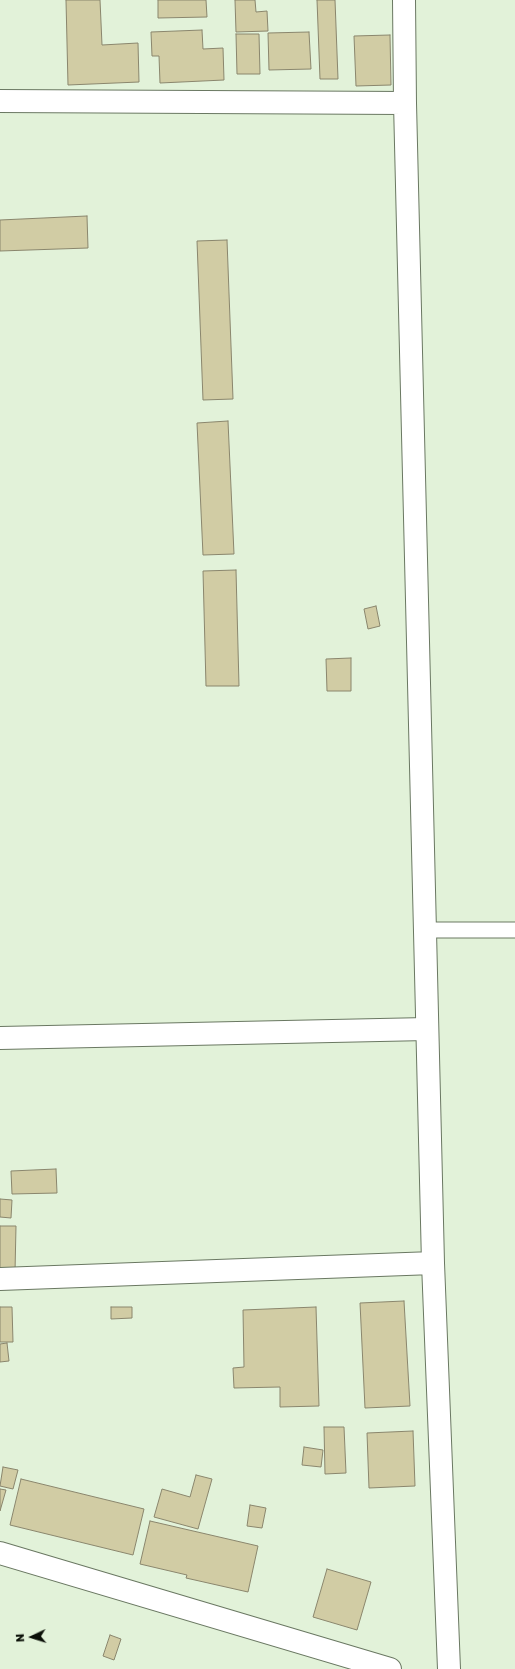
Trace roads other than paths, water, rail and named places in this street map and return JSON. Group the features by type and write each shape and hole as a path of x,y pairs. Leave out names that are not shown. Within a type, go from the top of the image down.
{"street":[{"path":"404,0 405,103 433,1263 449,1669"},
{"path":"0,101 405,103"},
{"path":"0,1038 427,1029"},
{"path":"0,1279 433,1263"},
{"path":"0,1553 390,1669"}],"lane":[{"path":"425,930 515,930"}]}
